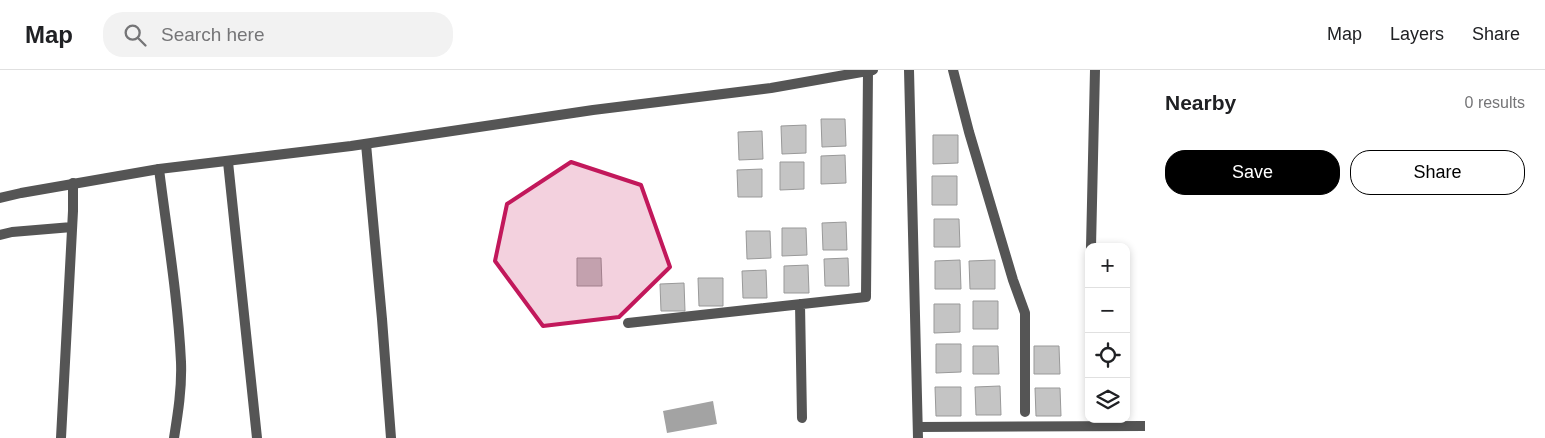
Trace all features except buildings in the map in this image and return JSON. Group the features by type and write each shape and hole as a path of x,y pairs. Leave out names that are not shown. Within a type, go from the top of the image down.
{"street":[{"path":"0,198 159,169 366,144 594,110 771,88 871,70 866,297 628,323"},
{"path":"909,70 918,433 1100,423 1145,426"},
{"path":"953,70 969,132 1025,313 1025,412"},
{"path":"1091,243 1095,70"},
{"path":"366,144 391,438"},
{"path":"228,162 258,438"},
{"path":"159,169 177,311 181,363 180,397 174,438"},
{"path":"61,438 73,184"},
{"path":"0,235 72,226"},
{"path":"800,304 802,418"}],"highlighted area":[{"path":"571,162 641,185 670,267 619,317 543,326 495,261 507,204"}],"shaded area":[{"path":"713,401 717,424 667,433 663,411"}]}
